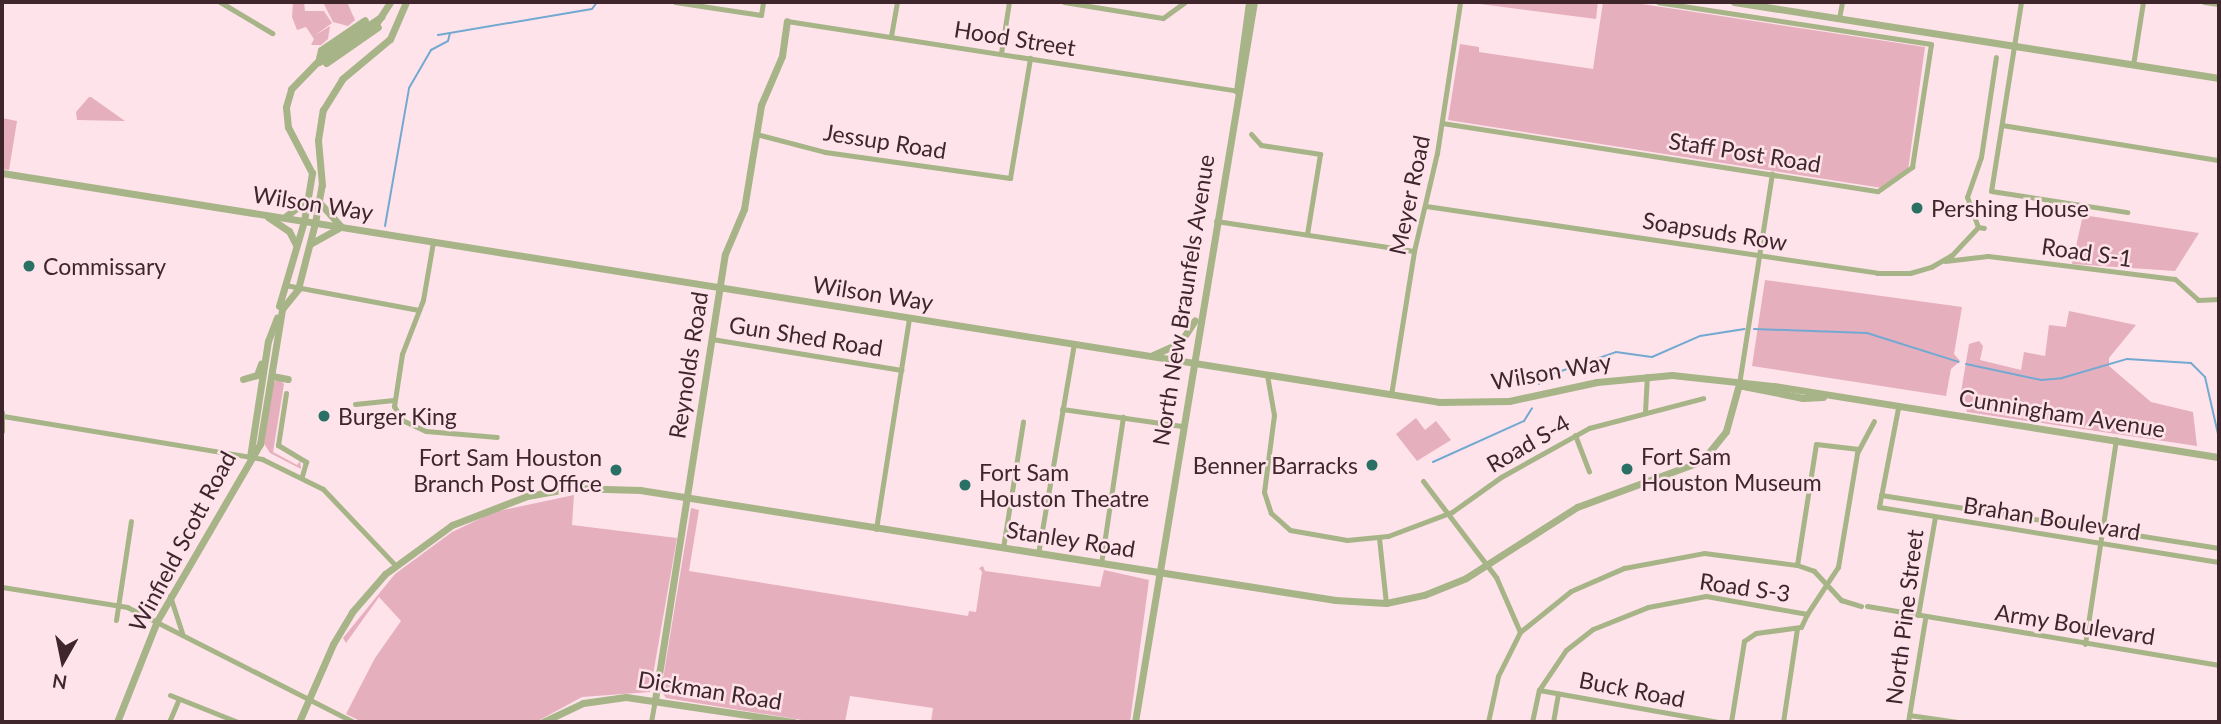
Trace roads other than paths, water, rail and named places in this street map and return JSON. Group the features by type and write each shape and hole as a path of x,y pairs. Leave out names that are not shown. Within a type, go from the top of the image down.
{"street":[{"path":"220,2 272,33"},
{"name":"Winfield Scott Road","path":"117,722 157,621 250,458 268,341 309,197 310,162 288,127 286,107 295,84 318,62 374,27 390,2"},
{"path":"250,458 263,434 282,309 298,289 316,223 319,202 318,140 323,110 342,79 390,39 406,2"},
{"path":"675,2 761,15 763,2"},
{"path":"891,36 897,2"},
{"path":"1001,53 1009,2"},
{"path":"1064,2 1163,18 1185,2"},
{"name":"North New Braunfels Avenue","path":"1135,722 1251,2"},
{"name":"Meyer Road","path":"1391,395 1414,251 1426,206 1442,123 1460,2"},
{"name":"Staff Post Road","path":"1442,123 1878,191 1909,171 1931,44 1658,2"},
{"path":"1734,2 2219,78"},
{"path":"1839,18 1842,2"},
{"path":"2021,2 1991,191 2127,212"},
{"path":"2133,65 2143,2"},
{"path":"2204,2 2219,5"},
{"name":"Hood Street","path":"787,21 1237,91"},
{"name":"Reynolds Road","path":"651,722 720,287 728,246 744,209 764,96 782,56 787,21"},
{"name":"Soapsuds Row","path":"1426,206 1877,274 1910,273 1942,261 1981,228 1967,197 1982,157 1996,57"},
{"name":"Jessup Road","path":"756,134 825,152 1010,178 1030,58"},
{"path":"2001,125 2219,160"},
{"path":"1251,134 1261,145 1320,154 1307,234"},
{"name":"Wilson Way","path":"2,173 1439,402 1509,401 1647,376 1739,384 1898,408"},
{"path":"1739,384 1772,174"},
{"path":"279,217 294,214 309,197"},
{"path":"319,202 344,227"},
{"path":"265,215 289,232 296,246"},
{"path":"1215,220 1414,251"},
{"path":"310,245 327,231 344,227"},
{"path":"433,242 419,310 405,343 394,400 397,416 414,427 497,437"},
{"name":"Road S-1","path":"1942,261 1988,256 2175,279 2198,300 2219,299"},
{"path":"285,285 419,310"},
{"path":"1146,356 1171,349 1187,336 1203,296"},
{"path":"901,370 909,318"},
{"name":"Gun Shed Road","path":"712,339 901,370 876,528"},
{"path":"260,394 257,386 243,379 259,372 268,341"},
{"path":"1038,554 1074,344"},
{"path":"272,376 288,379"},
{"name":"Road S-4","path":"1267,376 1274,415 1264,492 1271,513 1283,527 1337,539 1379,538 1447,514 1575,435 1646,412 1703,398"},
{"path":"1646,412 1647,376"},
{"name":"Stanley Road","path":"299,722 307,700 352,612 396,566 452,525 527,496 600,488 686,498 1335,600 1386,603 1441,589 1486,565 1577,507 1702,461 1726,431 1739,384"},
{"path":"286,393 278,445 306,462 302,476"},
{"path":"355,404 394,400"},
{"name":"Cunningham Avenue","path":"1898,408 2116,439 2219,457"},
{"name":"North Pine Street","path":"1880,508 1888,451 1898,408"},
{"path":"1062,409 1182,426"},
{"path":"2,431 3,414 250,458 302,476 331,496 396,566"},
{"path":"1101,564 1123,417"},
{"name":"Road S-3","path":"1532,722 1539,690 1577,640 1658,604 1706,596 1807,614 1827,585 1839,561 1859,449 1874,421"},
{"path":"1003,548 1024,422"},
{"path":"1575,435 1589,471"},
{"path":"2085,644 2105,531 2116,439"},
{"path":"1488,722 1501,666 1520,632 1547,606 1578,587 1654,559 1704,553 1797,565 1816,444 1859,449"},
{"path":"1423,481 1486,565 1520,632"},
{"name":"Brahan Boulevard","path":"1881,495 2219,548"},
{"name":"Brahan Boulevard","path":"1880,508 2219,562"},
{"name":"North Pine Street","path":"1908,722 1935,517"},
{"path":"116,620 131,521"},
{"path":"1379,538 1386,603"},
{"name":"Army Boulevard","path":"1797,565 1814,571 1841,600 1864,606 2219,664"},
{"path":"2,587 118,604 157,621 354,722"},
{"path":"170,596 182,635"},
{"path":"1783,722 1797,628 1807,614"},
{"path":"1731,722 1744,641 1756,633 1797,628"},
{"name":"Buck Road","path":"1539,690 1718,722"},
{"path":"1553,722 1558,693"},
{"path":"170,695 238,722"},
{"path":"170,722 179,699"},
{"name":"Dickman Road","path":"543,722 597,699 655,700 793,722"},
{"path":"1909,715 1958,722"}],"waterway":[{"path":"438,35 592,9 597,2"},
{"path":"385,226 409,88 431,50 448,41 450,33"},
{"path":"1539,384 1544,377 1616,352 1652,357 1700,336 1744,329"},
{"path":"1754,329 1867,333 1959,362"},
{"path":"1966,364 2041,380 2062,378 2127,359 2191,363 2205,377 2219,438"},
{"path":"1433,462 1524,421 1532,408"}],"place":[{"name":"Pershing House","path":"1917,208"},
{"name":"Commissary","path":"29,266"},
{"name":"Burger King","path":"324,416"},
{"name":"Benner Barracks","path":"1372,465"},
{"name":"Fort Sam Houston Museum","path":"1627,469"},
{"name":"Fort Sam Houston Branch Post Office","path":"616,470"},
{"name":"Fort Sam Houston Theatre","path":"965,485"}]}
